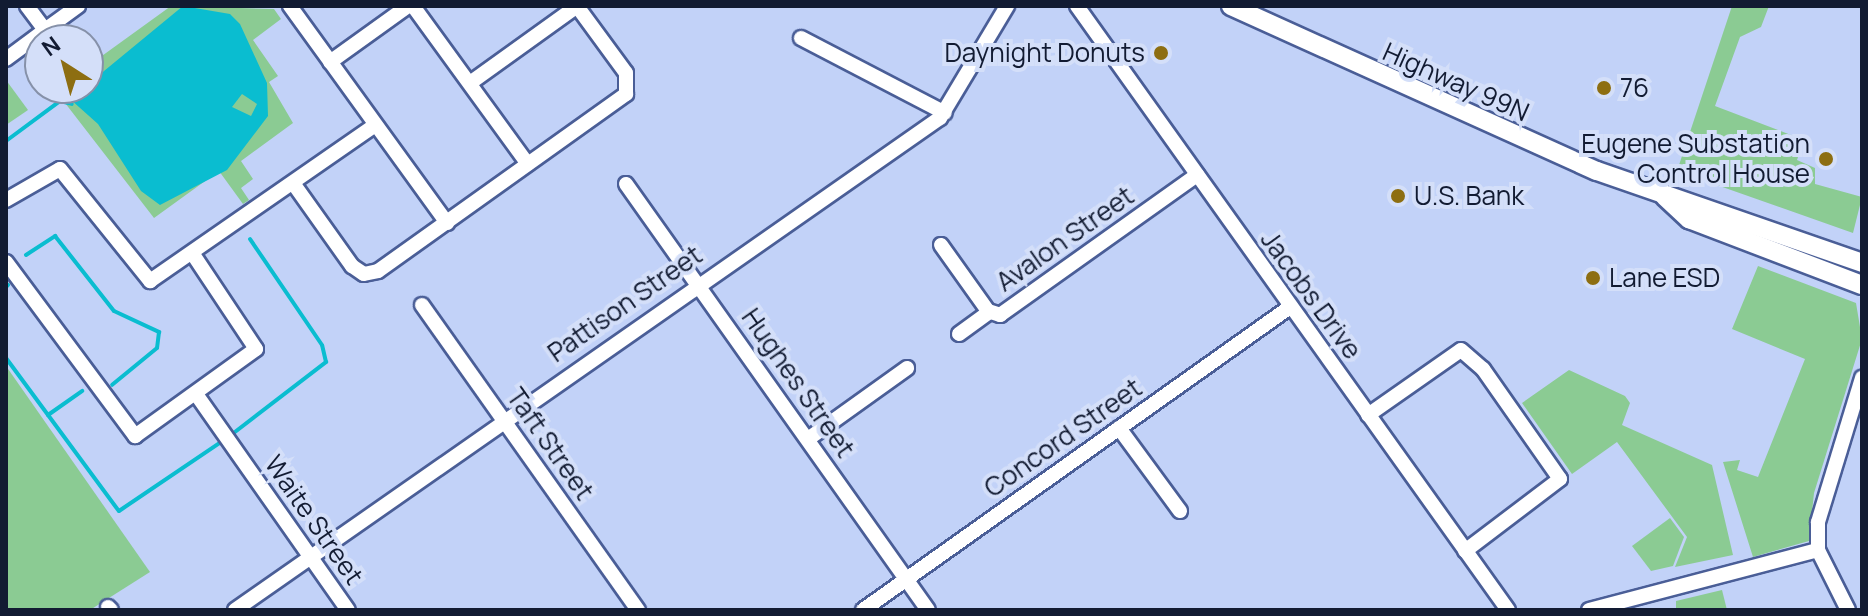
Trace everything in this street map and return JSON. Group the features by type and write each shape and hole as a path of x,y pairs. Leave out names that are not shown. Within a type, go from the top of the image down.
{"main road":[{"name":"Highway 99N","path":"1231,6 1665,197 1697,200 1862,263"},
{"name":"Highway 99N","path":"1665,197 1689,219 1862,285"}],"street":[{"path":"27,6 40,24"},
{"path":"53,24 78,6"},
{"path":"290,6 447,223"},
{"path":"330,62 410,6 528,164"},
{"path":"293,183 364,274 447,223 629,88 577,6 470,83"},
{"name":"Pattison Street","path":"235,610 697,282 945,113 1007,6"},
{"name":"Jacobs Drive","path":"1077,6 1508,610"},
{"path":"801,38 945,113"},
{"path":"6,59 24,46"},
{"path":"6,200 54,167 145,280 193,254 375,125"},
{"name":"Avalon Street","path":"941,245 989,312 1000,315 1197,175"},
{"name":"Hughes Street","path":"626,184 928,610"},
{"path":"6,262 132,435 196,394 256,345 193,254"},
{"name":"Taft Street","path":"422,305 638,610"},
{"name":"Concord Street","path":"863,610 1290,307"},
{"path":"959,334 989,312"},
{"path":"1368,415 1461,350 1483,369 1560,479 1465,551"},
{"path":"808,439 907,368"},
{"path":"1848,610 1818,550 1824,494 1862,378"},
{"name":"Waite Street","path":"196,394 348,610"},
{"path":"1119,428 1180,511"},
{"path":"1589,610 1818,550"}],"shaded area":[{"path":"171,6 274,9 281,19 253,40 278,76 269,82 293,123 241,161 253,179 241,188 249,200 243,204 219,171 154,218 66,104 104,104 104,54"},
{"path":"183,6 230,14 240,24 267,83 268,116 227,170 160,205 141,191 98,124 76,104 104,104 104,71","holes":["242,94 257,104 251,116 232,107"]},
{"path":"1732,6 1769,6 1761,27 1740,37 1715,106 1804,140 1797,160 1815,168 1815,184 1862,197 1853,233 1677,171"},
{"path":"6,80 28,110 6,125"},
{"path":"1758,266 1856,303 1862,339 1814,493 1809,541 1753,557 1723,462 1740,460 1737,470 1758,477 1805,359 1732,329"},
{"path":"6,366 150,572 90,610 6,610"},
{"path":"1569,370 1625,396 1630,403 1622,425 1712,465 1733,555 1675,567 1687,537 1617,442 1572,474 1522,403"},
{"path":"1670,518 1684,537 1673,566 1651,571 1632,546"},
{"path":"1722,590 1727,610 1676,608 1676,601"}],"waterway":[{"path":"6,141 56,104"},
{"path":"26,255 55,236 114,311 159,332 157,348 112,385"},
{"path":"231,435 326,362 322,345 250,239"},
{"path":"6,358 119,511 224,440"},
{"path":"48,415 82,391"}],"place":[{"name":"Daynight Donuts","path":"1161,53"},
{"name":"76","path":"1604,88"},
{"name":"Eugene Substation Control House","path":"1826,159"},
{"name":"U.S. Bank","path":"1398,196"},
{"name":"Lane ESD","path":"1593,278"}]}
